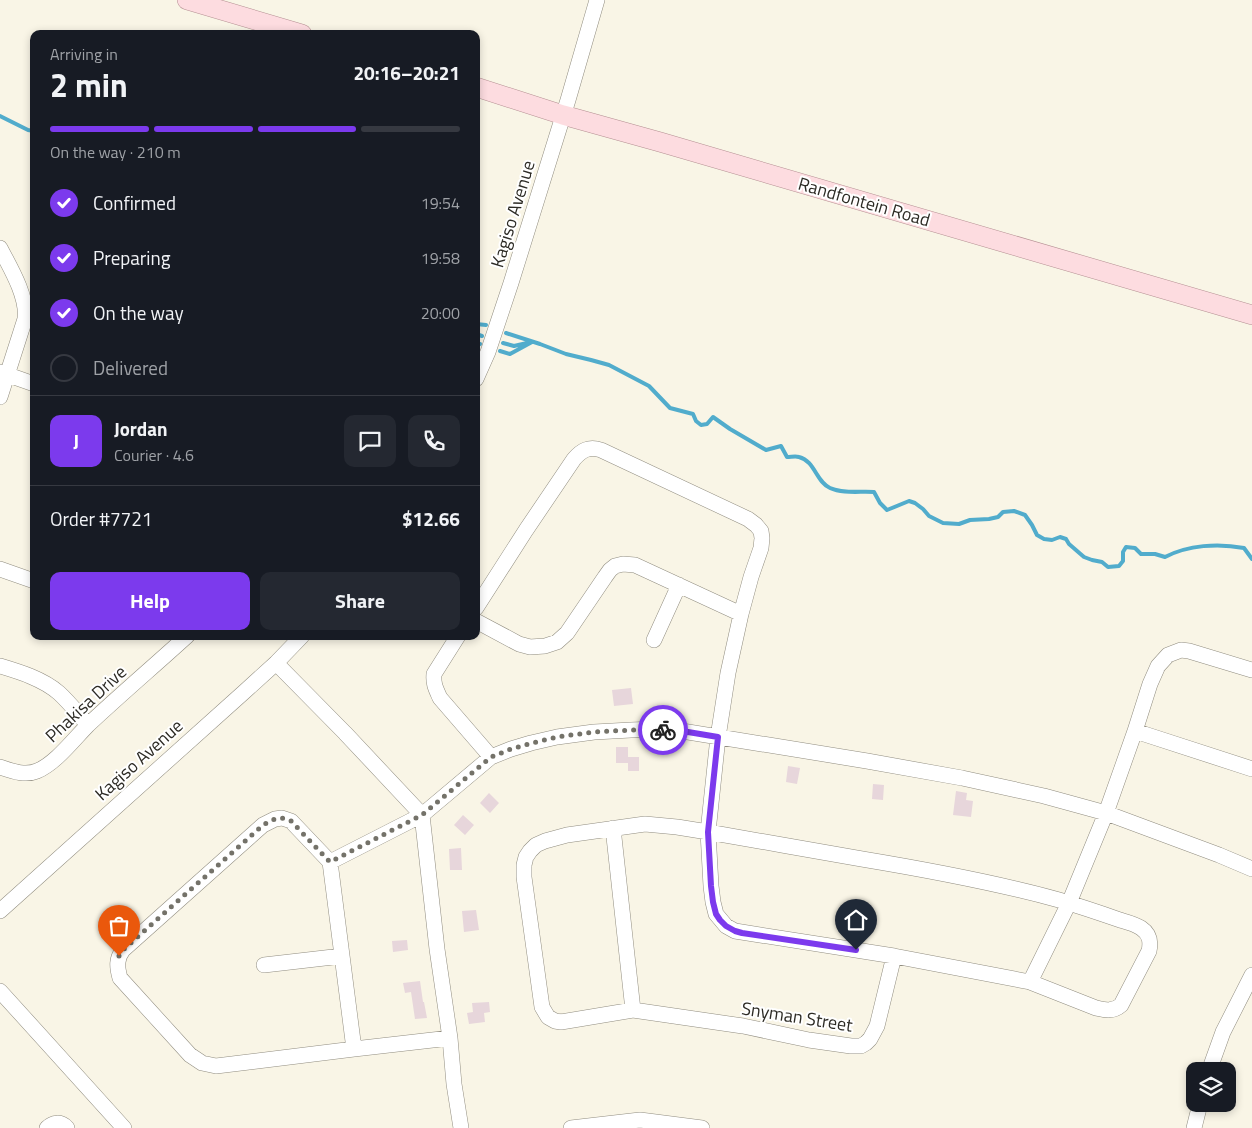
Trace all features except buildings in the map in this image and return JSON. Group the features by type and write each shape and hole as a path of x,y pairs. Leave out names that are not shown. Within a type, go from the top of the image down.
{"main road":[{"path":"187,0 288,30"},
{"name":"Randfontein Road","path":"480,88 563,115 1252,315"}],"street":[{"name":"Kagiso Avenue","path":"480,370 508,292 597,0"},
{"path":"0,248 22,295 26,312 26,319 4,374 0,396"},
{"path":"4,374 30,383"},
{"path":"480,602 574,459 590,448 601,450 748,519 761,531 761,548 741,614 728,673 718,737 708,832 713,902 716,914 726,926 742,933 894,956 1030,982 1096,1008 1106,1010 1112,1010 1121,1005 1149,952 1150,939 1148,934 1142,929 1107,915 1023,890 980,881 906,866 708,832 677,827 645,824 614,828 633,1010"},
{"path":"480,623 519,644 530,647 545,646 557,642 567,633 605,577 615,566 622,564 635,565 741,614"},
{"path":"0,569 30,580"},
{"path":"654,640 679,585"},
{"name":"Phakisa Drive","path":"0,767 17,772 37,771 54,759 88,725 184,640"},
{"name":"Kagiso Avenue","path":"0,910 276,663 298,640"},
{"path":"455,640 434,674 435,689 440,698 491,757"},
{"path":"1030,982 1069,903 1106,813 1150,684 1158,666 1168,655 1181,650 1252,670"},
{"path":"276,663 422,815 436,949 450,1038 454,1084 461,1128"},
{"path":"0,666 23,673 54,689 61,694 88,725"},
{"path":"330,862 422,815 491,757 511,749 557,737 594,732 656,729 682,731 867,760 1044,796 1106,813 1220,855 1252,869"},
{"path":"1135,731 1252,769"},
{"path":"354,1049 330,862 291,821 282,818 275,819 263,825 123,950 119,956 117,963 120,978 190,1055 202,1063 216,1066 450,1038"},
{"name":"Snyman Street","path":"614,828 545,840 536,845 526,857 524,877 542,1007 548,1017 555,1021 567,1022 633,1010 743,1026 809,1040 861,1046 870,1039 877,1026 894,956"},
{"path":"264,965 342,956"},
{"path":"1212,1062 1223,1032 1252,976"},
{"path":"0,991 124,1128"},
{"path":"1194,1128 1198,1112"},
{"path":"571,1128 640,1120 702,1128"},
{"path":"47,1128 57,1122 67,1128"}],"waterway":[{"path":"0,116 30,130"},
{"path":"480,324 486,325"},
{"path":"506,333 566,354 609,365 649,386 670,408 693,414 696,421 701,425 707,424 713,417 766,450 781,446 787,457 799,457 809,463 825,485 835,490 846,492 874,492 880,503 887,510 909,501 915,503 929,516 943,523 959,524 970,520 998,517 1003,512 1014,511 1025,515 1037,535 1044,539 1052,540 1060,537 1066,539 1084,557 1102,562 1108,567 1119,566 1123,561 1123,552 1126,547 1135,548 1141,554 1155,554 1165,557 1183,550 1203,546 1234,546 1244,548 1252,559"},
{"path":"500,351 510,354 532,342"},
{"path":"503,343 514,346 527,343"}],"way so far":[{"path":"119,956 123,950 263,825 275,819 282,818 291,821 330,862 422,815 491,757 511,749 557,737 594,732 663,730"}],"route":[{"path":"663,730 718,737 708,832 713,902 716,914 720,920 726,926 742,933 856,950"}]}
